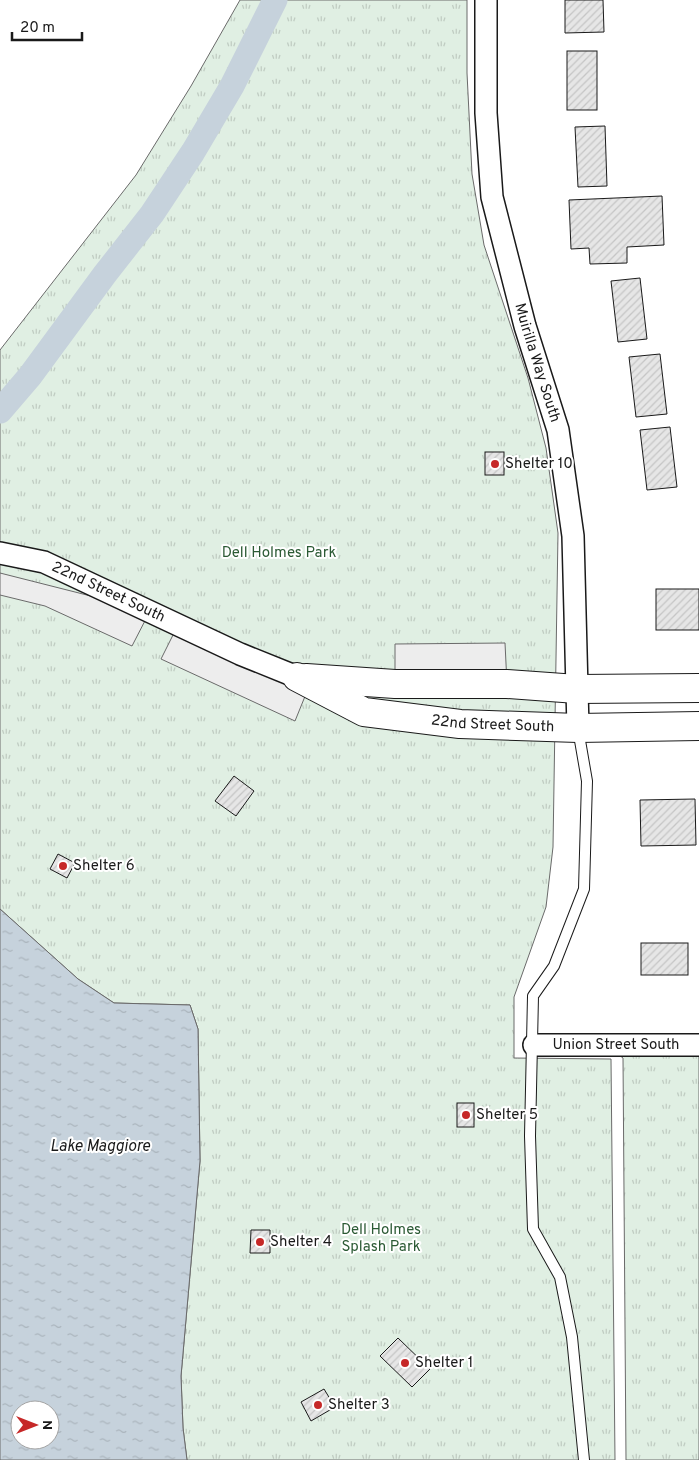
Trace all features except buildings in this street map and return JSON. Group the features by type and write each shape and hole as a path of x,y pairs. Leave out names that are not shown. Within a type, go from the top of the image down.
{"street":[{"name":"Muirilla Way South","path":"486,0 486,114 492,197 525,326 558,430 573,536 578,728"},
{"name":"22nd Street South","path":"0,553 44,562 240,654 296,677 364,712 460,724 578,728 699,726"},
{"name":"22nd Street South","path":"296,677 395,684 507,684 577,689 699,688"},
{"name":"Union Street South","path":"534,1045 699,1045"}],"lane":[{"path":"578,728 587,781 584,889 554,966 533,996 534,1045 530,1136 533,1229 560,1277 572,1337 584,1460"}],"green space":[{"name":"Dell Holmes Park","path":"240,0 467,0 467,73 472,174 484,245 528,378 546,448 558,533 553,847 546,907 514,997 514,1058 611,1059 615,1460 187,1460 183,1428 181,1376 200,1161 198,1029 190,1005 114,1003 78,979 0,909 0,350 136,175 191,86"},
{"path":"699,1054 699,1460 626,1460 623,1058 619,1055"}],"shaded area":[{"path":"0,573 150,611 132,646 45,606 0,595"},
{"path":"178,625 310,684 295,721 161,659"},
{"path":"505,643 507,684 395,684 395,644"}],"water":[{"name":"Lake Maggiore","path":"0,909 78,979 114,1003 190,1005 198,1029 200,1161 181,1376 183,1428 187,1460 0,1460"}],"waterway":[{"path":"0,411 30,376 152,214 193,152 232,86 275,0"}],"place":[{"name":"Shelter 10","path":"495,464"},
{"name":"Shelter 6","path":"63,866"},
{"name":"Shelter 5","path":"466,1115"},
{"name":"Shelter 4","path":"260,1242"},
{"name":"Shelter 1","path":"405,1363"},
{"name":"Shelter 3","path":"318,1405"}],"park label":[{"name":"Dell Holmes Splash Park","path":"381,1238"}]}
